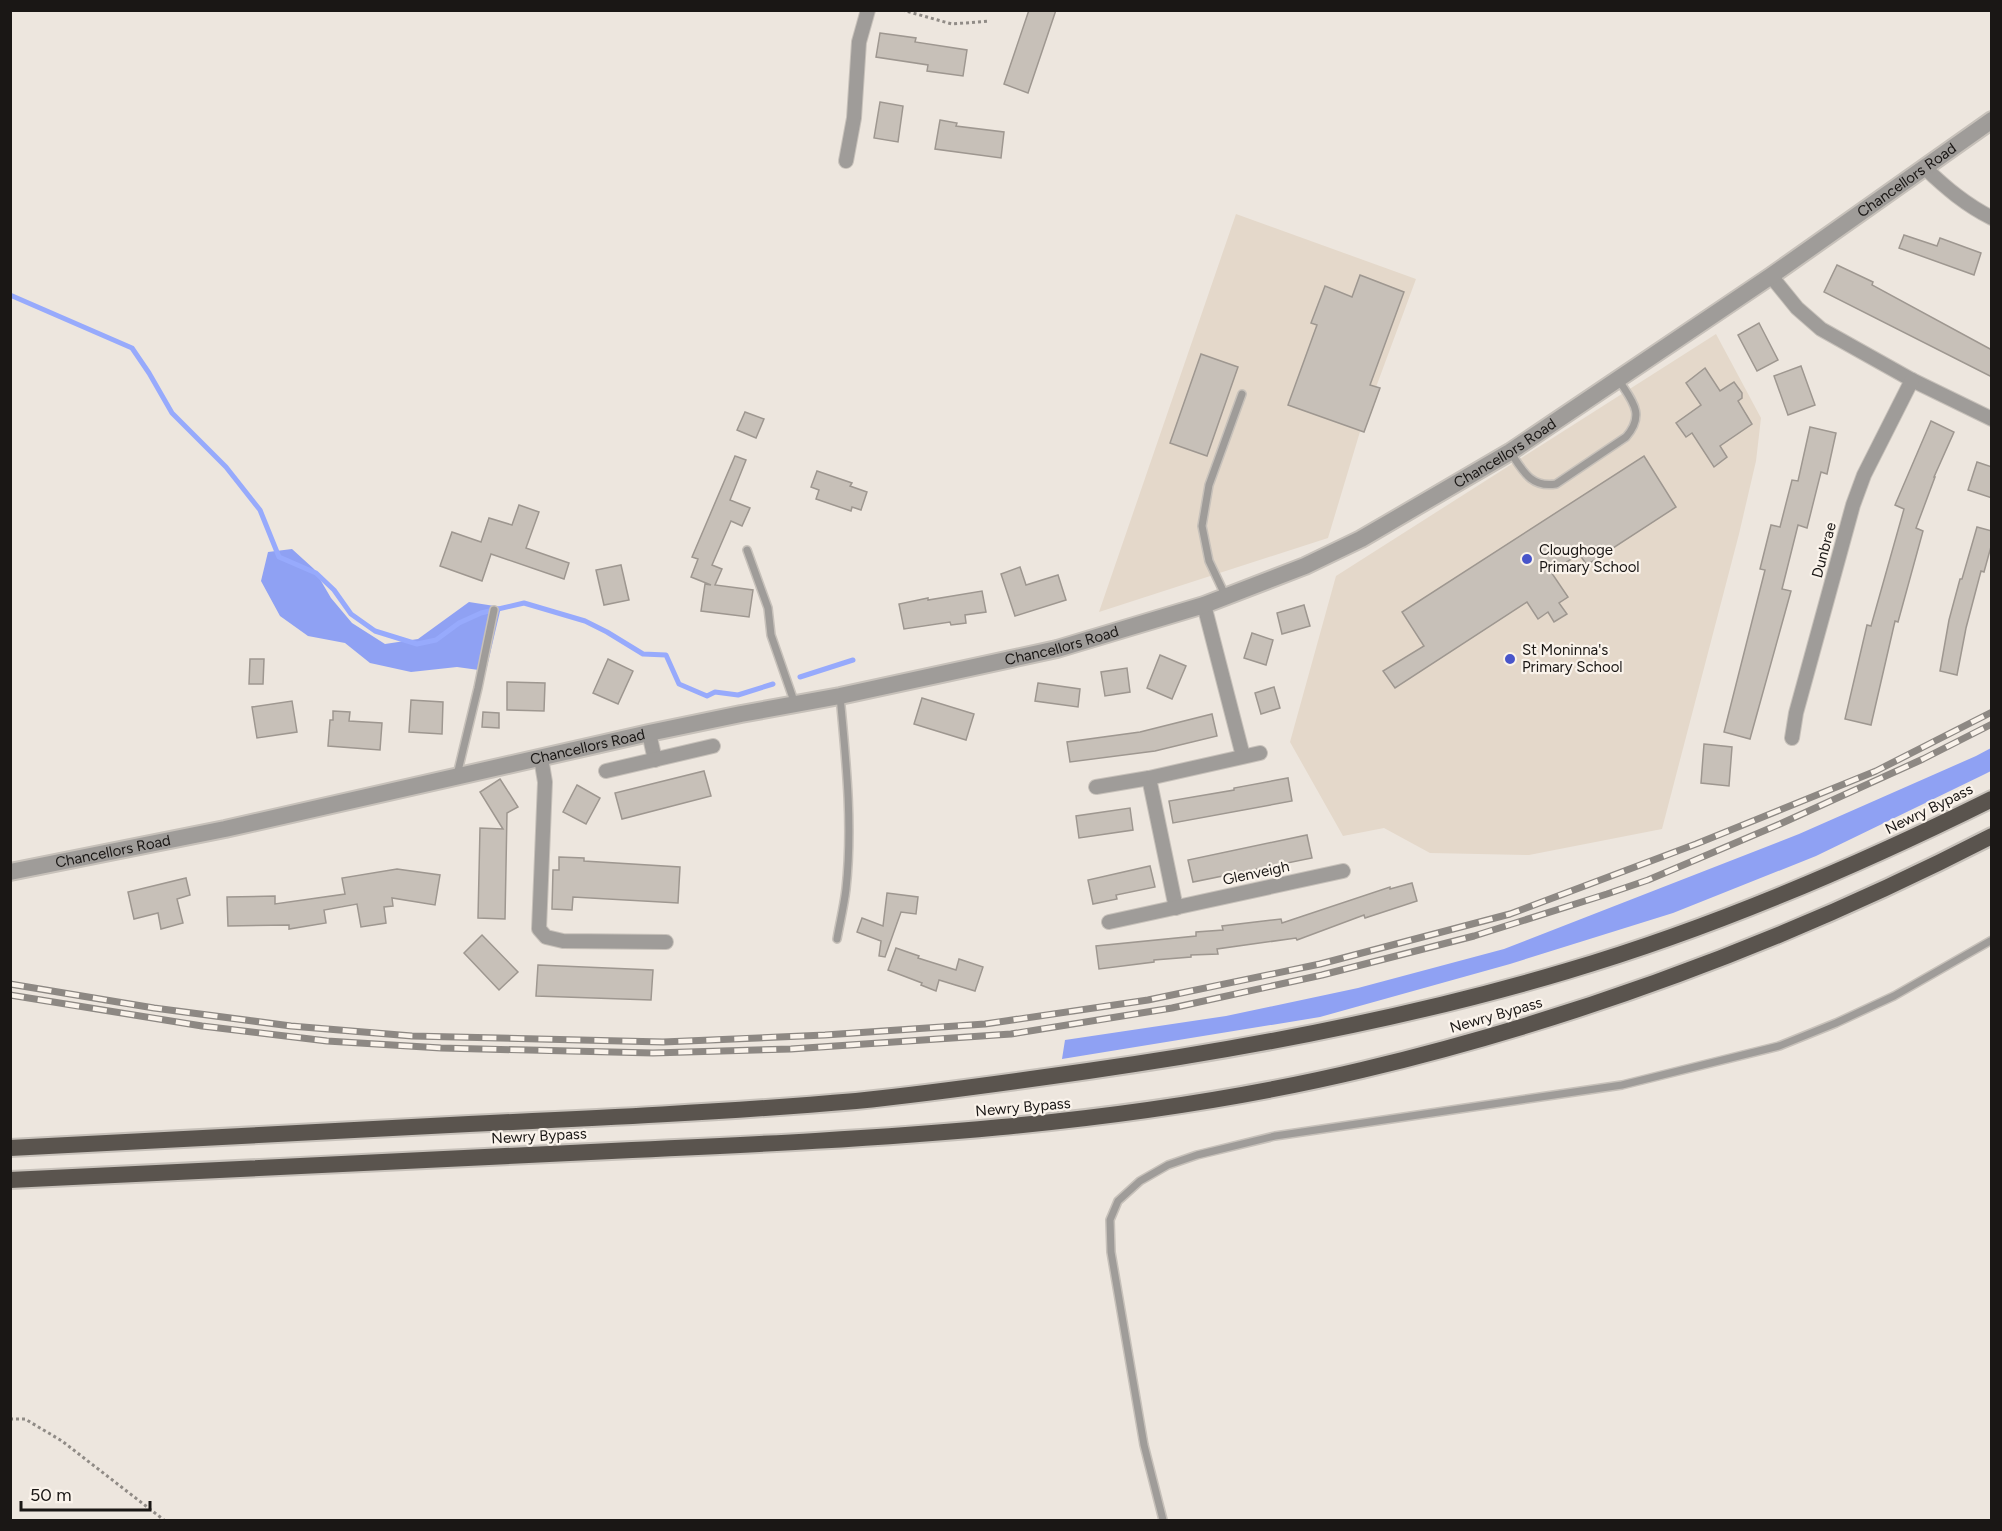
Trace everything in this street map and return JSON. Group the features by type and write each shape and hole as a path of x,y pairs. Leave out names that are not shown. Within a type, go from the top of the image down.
{"highway":[{"name":"Newry Bypass","path":"10,1148 729,1111 848,1101 995,1084 1272,1042 1451,1003 1570,971 1785,894 1915,837 1992,799"},
{"name":"Newry Bypass","path":"10,1180 711,1146 927,1133 1072,1121 1214,1100 1359,1071 1487,1038 1650,986 1790,930 1938,864 1992,836"},
{"path":"10,1191 40,1178"}],"street":[{"path":"846,161 854,117 859,42 868,10"},
{"name":"Chancellors Road","path":"10,872 225,829 649,733 840,696 1057,649 1227,597 1305,566 1361,539 1510,452 1771,276 1992,120"},
{"path":"1925,168 1946,189 1974,209 1992,218"},
{"path":"1771,276 1797,308 1821,329 1912,380 1992,419"},
{"name":"Dunbrae","path":"1792,738 1796,713 1853,505 1864,475 1912,380"},
{"path":"1204,605 1243,756"},
{"path":"649,733 655,760"},
{"path":"606,771 713,746"},
{"path":"1096,787 1149,778 1260,753"},
{"path":"541,758 545,782 539,928 546,936 563,941 666,942"},
{"path":"1149,778 1176,908"},
{"name":"Glenveigh","path":"1109,922 1343,871"}],"lane":[{"path":"1510,452 1531,480 1545,486 1556,484 1626,437 1635,426 1637,415 1632,401 1618,380"},
{"path":"1227,597 1209,561 1202,526 1209,485 1242,394"},
{"path":"747,550 768,608 771,635 795,704"},
{"path":"456,777 494,610"},
{"path":"837,939 846,889 848,849 848,773 840,696"},
{"path":"1163,1521 1144,1445 1111,1252 1110,1220 1118,1201 1140,1181 1168,1165 1197,1155 1275,1136 1622,1085 1779,1046 1894,996 1992,940"}],"path":[{"path":"902,10 952,24 990,21"},
{"path":"10,1419 25,1419 62,1440 164,1521"}],"shaded area":[{"path":"1236,214 1416,279 1362,425 1328,538 1099,612"},
{"name":"St Moninna's Primary School","path":"1716,334 1761,418 1756,461 1739,534 1662,829 1529,855 1430,853 1384,828 1343,836 1290,742 1336,576"},
{"path":"292,549 314,569 331,598 352,623 385,644 418,639 469,602 501,607 486,671 457,667 411,672 370,663 345,643 308,636 280,616 261,581 268,552"},
{"path":"1991,748 1991,771 1816,856 1673,913 1510,964 1320,1017 1062,1059 1065,1040 1226,1016 1358,988 1504,949 1799,834"}],"building":[{"path":"1029,10 1056,10 1028,93 1004,84"},
{"path":"880,33 916,38 915,42 967,50 963,76 927,71 928,65 876,57"},
{"path":"880,102 903,106 898,142 874,138"},
{"path":"940,120 957,123 956,126 1004,132 1001,158 935,149"},
{"path":"1904,235 1937,246 1940,238 1981,253 1974,275 1899,248"},
{"path":"1837,265 1873,282 1872,285 1992,350 1992,377 1824,292"},
{"path":"1360,275 1404,292 1370,385 1380,388 1364,432 1288,405 1317,325 1311,323 1325,286 1352,297"},
{"path":"1759,323 1778,360 1757,371 1738,335"},
{"path":"1201,354 1238,367 1207,456 1170,443"},
{"path":"1801,366 1815,405 1788,415 1774,376"},
{"path":"1705,368 1720,391 1734,382 1742,393 1742,398 1738,401 1752,424 1720,446 1727,457 1714,467 1692,433 1686,437 1676,423 1701,405 1686,383"},
{"path":"745,412 764,419 756,438 737,430"},
{"path":"1931,421 1954,432 1934,477 1916,528 1923,531 1898,622 1895,621 1871,725 1845,719 1867,625 1871,626 1904,509 1895,505"},
{"path":"1810,427 1836,433 1827,474 1821,472 1807,528 1798,525 1782,589 1791,591 1750,739 1724,732 1765,570 1760,569 1771,525 1780,527 1792,480 1798,481"},
{"path":"735,456 746,460 730,500 750,508 742,526 731,521 712,565 722,569 715,585 753,590 749,617 701,611 705,584 711,585 691,577 698,559 692,557"},
{"name":"Cloughoge Primary School","path":"1644,456 1676,507 1587,565 1579,554 1551,572 1568,597 1559,603 1567,614 1554,622 1548,612 1538,619 1527,602 1395,688 1383,671 1424,646 1402,612"},
{"path":"1977,462 1992,467 1992,498 1968,490"},
{"path":"817,471 852,483 850,486 867,492 861,510 852,507 851,511 816,499 819,490 811,487"},
{"path":"519,505 539,512 526,548 569,563 564,579 491,554 482,581 440,566 452,532 481,542 489,518 512,525"},
{"path":"1977,527 1992,531 1992,543 1984,572 1981,571 1957,675 1940,671 1949,620"},
{"path":"621,565 629,600 604,605 596,570"},
{"path":"1020,567 1026,585 1058,575 1066,600 1015,616 1001,574"},
{"path":"982,591 986,612 965,615 966,623 951,625 950,622 904,629 899,604"},
{"path":"1304,605 1310,626 1282,634 1277,613"},
{"path":"1252,633 1273,640 1266,665 1244,658"},
{"path":"1160,655 1186,666 1172,699 1147,688"},
{"path":"250,659 264,659 263,684 249,684"},
{"path":"608,659 633,671 618,704 593,693"},
{"path":"1127,668 1130,692 1105,696 1101,672"},
{"path":"507,682 545,683 544,711 507,710"},
{"path":"1038,683 1080,689 1078,707 1035,701"},
{"path":"1274,687 1280,708 1261,714 1255,693"},
{"path":"922,698 974,714 966,740 914,724"},
{"path":"411,700 443,702 442,734 409,732"},
{"path":"292,701 297,732 257,738 252,707"},
{"path":"333,711 350,712 349,721 382,723 380,750 328,746"},
{"path":"483,712 499,713 499,728 482,727"},
{"path":"1212,714 1217,736 1155,751 1070,762 1067,742 1140,732"},
{"path":"1704,744 1732,747 1729,786 1701,783"},
{"path":"704,771 711,796 622,819 615,793"},
{"path":"1288,778 1292,801 1173,823 1169,801"},
{"path":"500,779 518,807 507,813 505,919 478,918 480,828 503,829 480,792"},
{"path":"577,785 600,798 586,824 563,812"},
{"path":"1130,808 1133,830 1079,838 1076,816"},
{"path":"1307,835 1312,858 1193,882 1188,860"},
{"path":"559,857 584,858 584,861 680,867 678,903 573,897 572,910 552,909 553,870 559,870"},
{"path":"1150,866 1155,887 1116,895 1117,899 1093,904 1088,880"},
{"path":"397,869 440,875 435,905 392,898 393,906 384,907 386,923 361,927 357,904 324,910 326,923 289,929 289,925 228,926 227,897 275,896 275,904 345,894 342,878"},
{"path":"186,878 190,895 177,899 183,923 161,929 158,913 134,919 128,892"},
{"path":"1412,883 1417,901 1365,918 1364,915 1297,940 1296,938 1217,949 1218,954 1191,955 1191,957 1154,960 1154,962 1099,969 1096,946 1196,936 1196,932 1223,930 1222,926 1281,919 1282,923 1390,887 1390,889"},
{"path":"887,893 918,897 916,914 901,912 885,957 879,956 881,941 857,932 862,918 883,926"},
{"path":"482,935 518,972 499,990 464,953"},
{"path":"896,948 919,956 918,958 956,970 959,959 983,967 975,991 939,980 936,991 888,970"},
{"path":"538,965 653,970 651,1000 536,996"}],"waterway":[{"path":"10,295 132,348 172,413 226,467 260,510 279,557 316,573 334,590 351,614 375,631 417,644 436,640 459,623 481,613 524,603 585,621 643,654 666,655 679,684 707,696 715,692 738,695 773,684"},
{"path":"800,677 853,660"}],"railway":[{"path":"10,984 154,1008 291,1026 412,1036 663,1042 825,1035 985,1024 1148,1000 1320,964 1510,914 1696,844 1876,771 1992,712"},
{"path":"10,995 202,1026 327,1041 441,1048 653,1053 791,1049 1011,1034 1172,1008 1322,975 1474,936 1607,894 1648,880 1780,824 1923,759 1992,724"}],"place":[{"name":"Cloughoge Primary School","path":"1527,559"},
{"name":"St Moninna's Primary School","path":"1510,659"}]}
